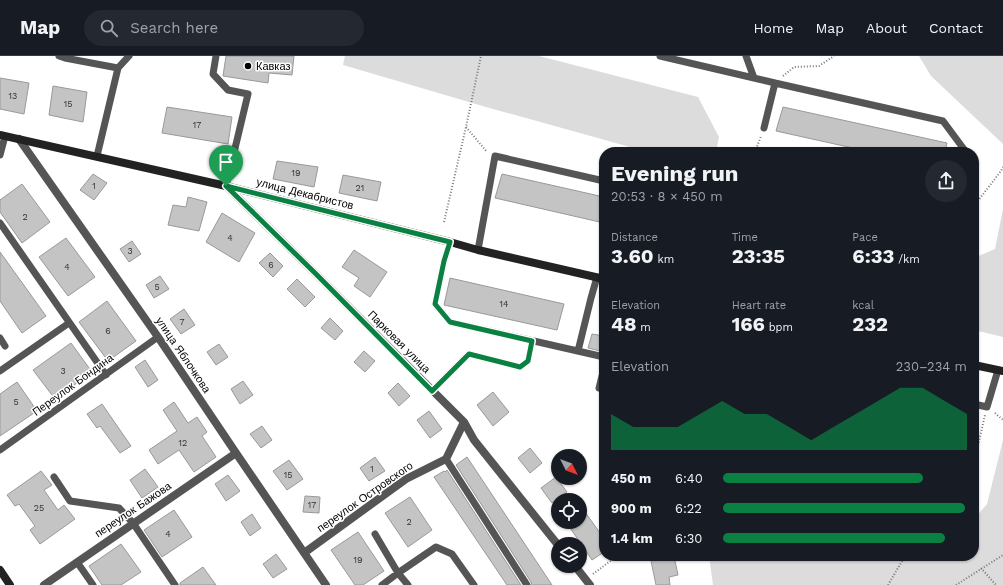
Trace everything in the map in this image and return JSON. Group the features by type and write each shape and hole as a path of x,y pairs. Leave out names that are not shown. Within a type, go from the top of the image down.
{"street":[{"name":"улица Декабристов","path":"2,135 226,186 478,250 599,278"},
{"name":"улица Яблочкова","path":"19,139 158,337 326,585"},
{"name":"Парковая улица","path":"226,186 464,422 474,440 552,537"},
{"path":"979,366 1001,371"},
{"path":"446,459 464,422"},
{"name":"переулок Бажова","path":"44,585 236,453"},
{"name":"переулок Островского","path":"304,553 406,479 446,459"},
{"path":"0,570 10,585"},
{"path":"581,573 588,582"}],"lane":[{"path":"59,56 118,68"},
{"path":"97,156 118,68 128,56"},
{"path":"216,56 213,74 228,90 248,94 226,186"},
{"path":"660,56 943,121 962,147"},
{"path":"746,56 754,78"},
{"path":"764,128 775,83"},
{"path":"0,155 2,135"},
{"path":"478,250 494,156 599,180"},
{"path":"0,223 106,375"},
{"path":"450,242 444,261 435,304 450,322 599,356"},
{"path":"578,351 591,298 599,282"},
{"path":"0,372 70,323"},
{"name":"Переулок Бондина","path":"0,450 158,337"},
{"path":"0,338 5,346"},
{"path":"432,391 469,354 520,367"},
{"path":"979,405 987,407 1001,371"},
{"path":"446,459 527,585"},
{"path":"54,477 70,501 119,508 133,524 174,585"},
{"path":"375,534 398,573 408,585"},
{"path":"382,585 436,547 452,554 474,585"},
{"path":"77,562 94,585"}],"path":[{"path":"444,222 481,56"},
{"path":"775,83 794,67 819,66 834,56"},
{"path":"466,127 494,161"},
{"path":"756,147 764,128"},
{"path":"979,200 1001,171 1003,166"},
{"path":"520,367 528,361 532,341"},
{"path":"979,441 987,407 1003,420"},
{"path":"956,585 1003,555"},
{"path":"588,582 611,561"},
{"path":"888,585 902,561"},
{"path":"981,568 996,585"}],"shaded area":[{"path":"345,56 539,56 698,97 719,137 717,147 630,147 343,65"},
{"path":"919,56 1003,56 1003,144 931,76"},
{"path":"1003,209 1003,337 979,331 979,256 995,249"},
{"path":"1003,440 1003,585 713,585 710,561 979,561 979,513 987,504"}],"building":[{"name":"Кавказ","path":"226,56 294,56 292,75 269,73 268,83 223,76"},
{"path":"0,78 29,83 24,114 0,109"},
{"path":"53,86 87,92 83,122 49,115"},
{"path":"167,107 232,117 228,144 162,133"},
{"path":"783,107 947,143 946,147 848,147 776,131"},
{"path":"277,161 318,167 314,187 273,179"},
{"path":"93,174 107,183 94,200 80,190"},
{"path":"502,174 599,196 599,222 495,198"},
{"path":"343,175 381,182 377,201 339,193"},
{"path":"22,184 50,222 22,243 0,212 0,200"},
{"path":"188,197 207,202 199,231 168,225 173,205 186,207"},
{"path":"222,213 255,233 239,262 206,242"},
{"path":"66,238 95,277 68,296 39,257"},
{"path":"132,241 141,254 129,262 120,249"},
{"path":"354,250 387,272 370,297 354,286 359,278 342,267"},
{"path":"0,252 46,316 22,333 0,301"},
{"path":"270,253 283,266 273,277 259,263"},
{"path":"160,276 169,289 154,298 146,285"},
{"path":"450,278 564,304 557,330 444,305"},
{"path":"297,279 315,297 305,307 287,289"},
{"path":"107,301 136,341 108,361 79,322"},
{"path":"184,309 195,325 181,334 170,319"},
{"path":"330,318 343,331 335,340 321,328"},
{"path":"592,334 599,335 599,351 588,348"},
{"path":"71,343 92,372 55,399 33,370"},
{"path":"219,344 228,357 216,365 207,352"},
{"path":"364,351 375,361 365,372 354,362"},
{"path":"145,360 158,380 148,387 135,367"},
{"path":"243,381 253,395 240,404 231,389"},
{"path":"17,382 37,411 0,436 0,394"},
{"path":"398,383 410,396 399,406 388,393"},
{"path":"493,392 509,412 493,426 477,405"},
{"path":"174,402 188,423 197,417 207,432 202,436 216,457 194,472 179,450 158,464 149,450 177,431 163,410"},
{"path":"102,404 131,446 120,453 100,426 97,428 87,414"},
{"path":"429,411 442,429 430,438 417,420"},
{"path":"262,426 272,440 261,448 250,434"},
{"path":"530,448 542,463 530,473 518,458"},
{"path":"375,457 385,471 369,481 360,468"},
{"path":"467,457 552,585 532,585 456,465"},
{"path":"289,460 303,479 287,490 273,471"},
{"path":"145,469 158,487 142,498 130,480"},
{"path":"447,470 521,585 507,585 434,477"},
{"path":"41,471 52,485 44,490 58,510 64,505 75,519 40,544 30,530 35,526 19,504 15,506 7,495"},
{"path":"228,475 240,491 226,501 215,484"},
{"path":"551,481 551,485 562,485 567,492 551,493 551,502 541,488"},
{"path":"305,496 320,497 319,513 303,512"},
{"path":"410,497 432,530 408,547 385,513"},
{"path":"174,510 192,537 162,557 144,530"},
{"path":"252,514 261,528 250,536 241,522"},
{"path":"587,515 599,532 599,555 592,560 587,553 587,537 576,537 571,529 587,529"},
{"path":"358,532 384,571 363,585 355,585 331,550"},
{"path":"121,544 141,572 121,585 102,585 89,566"},
{"path":"276,554 287,569 273,578 263,564"},
{"path":"651,561 675,561 678,575 669,577 670,585 656,585"},
{"path":"203,567 216,585 180,585 180,583"}],"place":[{"name":"Кавказ","path":"248,66"}],"route":[{"path":"226,186 450,242 444,261 435,304 450,322 532,341 528,361 520,367 469,354 432,391 226,186"}]}
